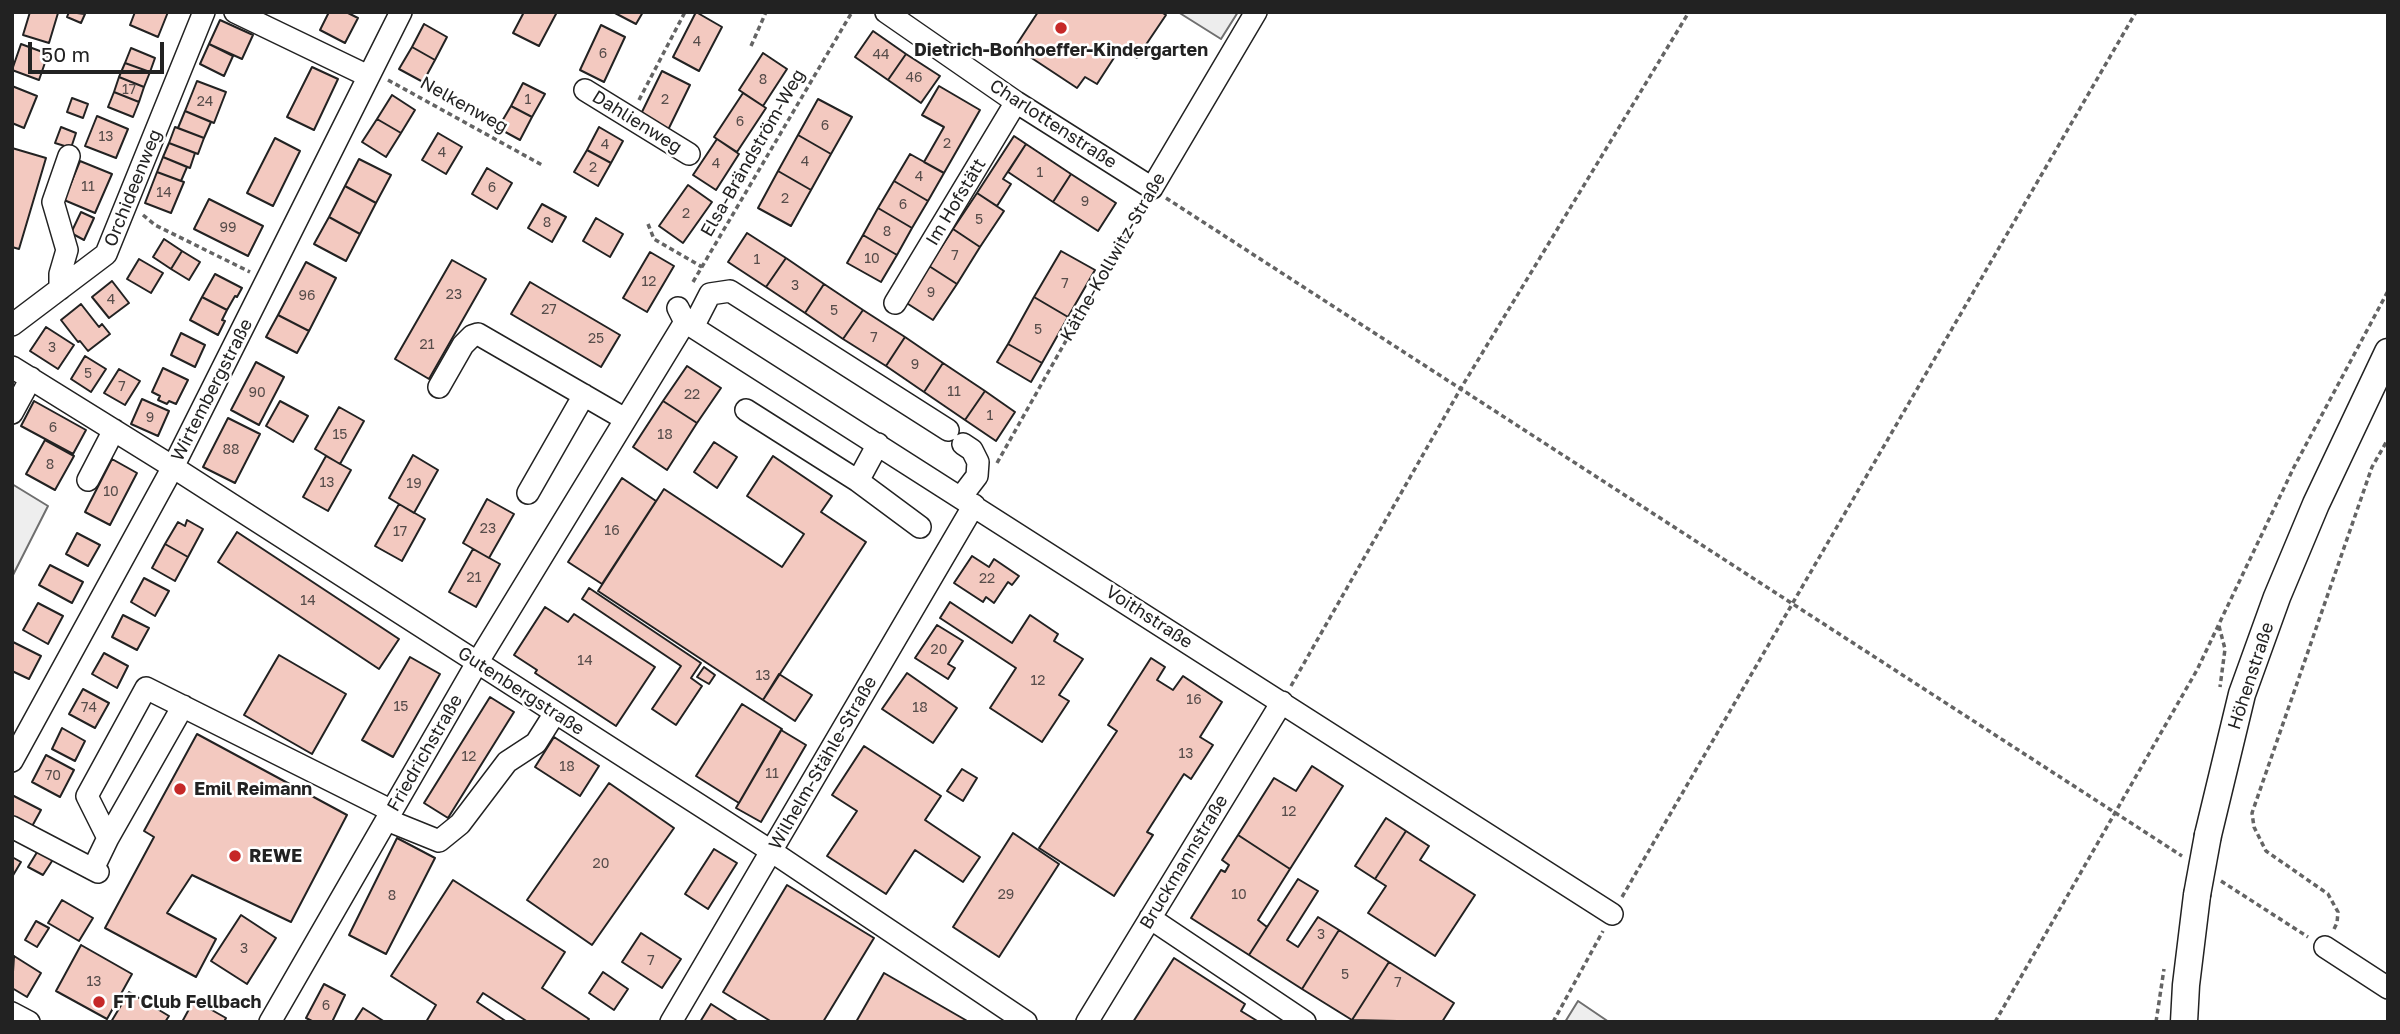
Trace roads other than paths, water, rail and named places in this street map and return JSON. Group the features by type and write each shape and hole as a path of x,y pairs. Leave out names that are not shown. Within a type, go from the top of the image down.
{"main road":[{"name":"Höhenstraße","path":"2184,1022 2197,895 2208,835 2242,694 2277,597 2316,504 2388,352"}],"street":[{"name":"Orchideenweg","path":"12,326 106,254 204,12"},
{"path":"235,12 370,73"},
{"name":"Wirtembergstraße","path":"12,761 173,467 401,12"},
{"name":"Charlottenstraße","path":"886,12 1016,102 1152,188"},
{"name":"Käthe-Kollwitz-Straße","path":"1152,188 1256,12"},
{"name":"Dahlienweg","path":"585,90 689,154"},
{"name":"Im Hofstätt","path":"895,303 1016,102"},
{"path":"60,289 60,274 67,250 53,202 69,156"},
{"name":"Friedrichstraße","path":"273,1021 477,663 685,319 710,294 730,290 956,437"},
{"name":"Voithstraße","path":"685,319 1612,914"},
{"path":"439,387 463,345 478,334 625,419"},
{"name":"Gutenbergstraße","path":"12,367 173,467 771,851 1026,1022"},
{"path":"12,412 31,378"},
{"path":"528,493 584,395"},
{"path":"746,410 858,481 920,527"},
{"path":"88,480 114,430"},
{"name":"Wilhelm-Stähle-Straße","path":"671,1022 771,851 967,501 977,476 978,461 972,450 956,437"},
{"path":"858,481 878,444"},
{"path":"108,838 88,796 146,688 439,841 460,824 507,762 536,743 555,713"},
{"name":"Bruckmannstraße","path":"1087,1022 1282,702"},
{"path":"12,827 96,871 108,838 183,706"},
{"path":"1150,918 1305,1022"},
{"path":"2325,947 2388,988"},
{"path":"12,1013 29,1022"}],"place":[{"name":"Dietrich-Bonhoeffer-Kindergarten","path":"1061,28"},
{"name":"Emil Reimann","path":"180,789"},
{"name":"REWE","path":"235,856"},
{"name":"FT Club Fellbach","path":"99,1002"}]}
